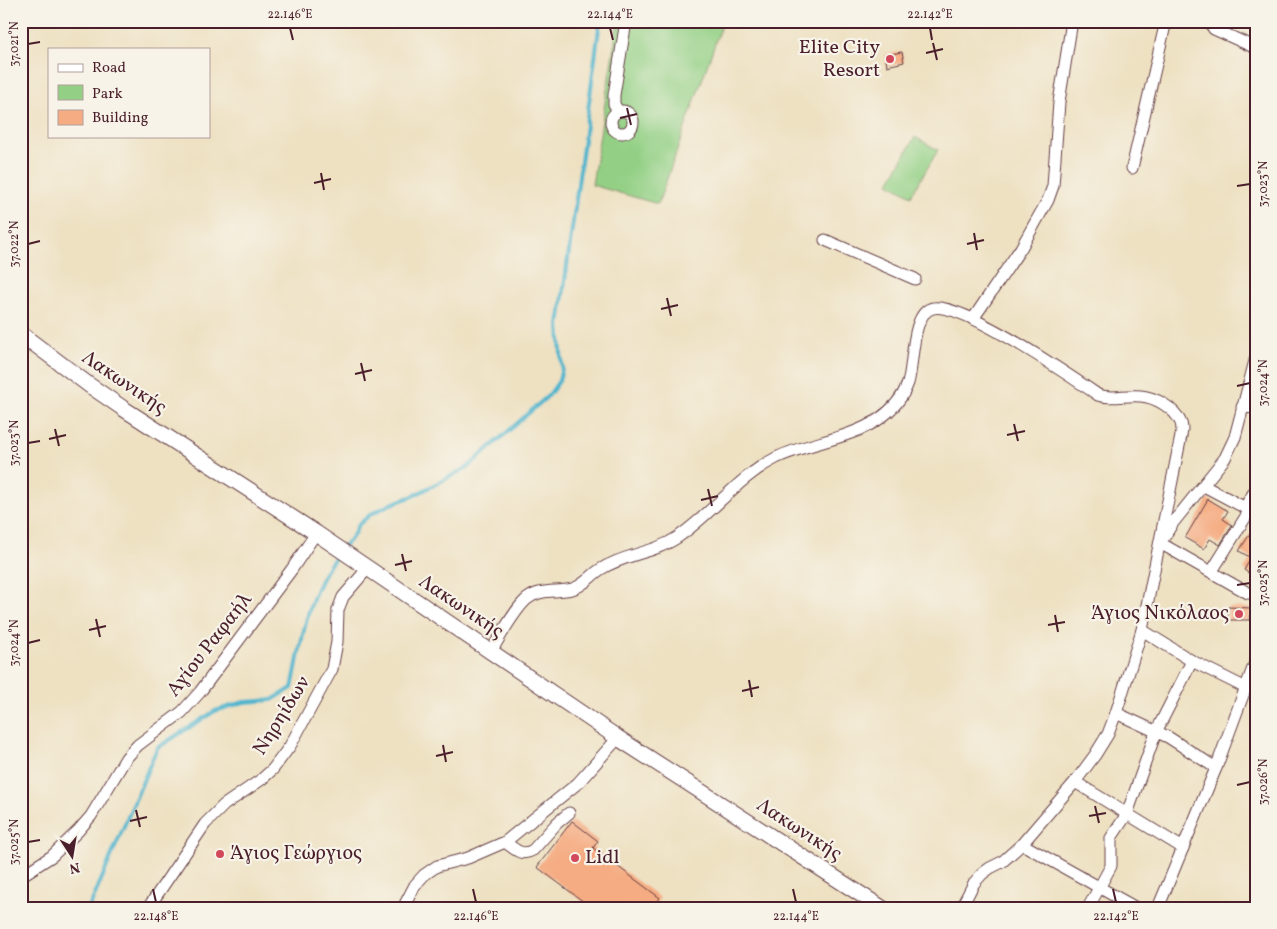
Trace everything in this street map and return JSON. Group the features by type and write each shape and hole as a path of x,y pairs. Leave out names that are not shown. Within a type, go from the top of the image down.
{"main road":[{"name":"Λακωνικής","path":"24,342 124,409 316,532 618,738 882,908"}],"street":[{"path":"618,111 614,104 614,96 626,21"},
{"path":"974,319 1021,248 1048,200 1053,186 1060,102 1072,21"},
{"path":"1132,168 1166,21"},
{"path":"1210,21 1214,29 1256,48"},
{"path":"825,240 915,279"},
{"path":"491,651 521,606 535,594 573,589 582,585 601,569 665,544 678,537 693,525 743,479 776,458 846,435 879,419 903,395 912,366 918,323 922,314 930,308 940,307 957,311 974,319 1046,360 1098,395 1107,398 1142,396 1155,400 1175,413 1182,427 1181,436 1142,630 1116,714 1108,734 1095,755 1074,782 1022,844 1002,862 982,874 974,883 961,908"},
{"path":"1160,543 1176,518 1226,458 1231,448 1256,357"},
{"path":"1242,406 1256,408"},
{"path":"1204,486 1250,510"},
{"path":"1212,572 1250,510 1256,489"},
{"name":"Αγίου Ραφαήλ","path":"21,876 52,856 78,831 91,816 126,758 138,744 182,712 200,692 292,569 316,532"},
{"path":"1160,543 1255,597"},
{"name":"Νηρηίδων","path":"148,908 205,824 224,805 267,774 290,746 332,669 337,642 338,610 343,597 367,567"},
{"path":"1142,630 1192,660 1246,688"},
{"path":"1088,908 1111,866 1111,838 1127,814 1156,732 1192,660"},
{"path":"1158,908 1216,768 1256,660"},
{"path":"1116,714 1168,737 1216,768"},
{"path":"404,908 415,885 424,875 437,866 468,858 505,842 578,783 618,738"},
{"path":"1074,782 1183,848"},
{"path":"505,842 517,852 522,854 528,853 569,813"},
{"path":"1022,844 1136,908"}],"green space":[{"path":"618,21 723,21 658,204 592,185"},
{"path":"915,137 938,150 911,196 889,183"}],"building":[{"path":"902,52 904,62 887,66 885,55"},
{"path":"1208,499 1228,511 1223,519 1232,525 1220,545 1210,539 1204,549 1185,538"},
{"path":"1250,534 1256,538 1256,578 1244,570 1251,558 1239,551"},
{"name":"Άγιος Νικόλαος","path":"1228,607 1251,608 1250,620 1228,620"},
{"name":"Lidl","path":"572,821 598,841 593,848 660,898 652,908 592,908 537,867"}],"waterway":[{"path":"343,547 353,536 358,525 371,514 413,496 468,467 549,395 559,381 562,368 559,325 600,21"},
{"path":"87,908 91,904 157,748 215,711 244,702 272,700 292,688 307,617 313,599 328,567 339,553"}],"place":[{"name":"Elite City Resort","path":"890,59"},
{"name":"Άγιος Νικόλαος","path":"1239,614"},
{"name":"Άγιος Γεώργιος","path":"220,854"},
{"name":"Lidl","path":"575,858"}]}
